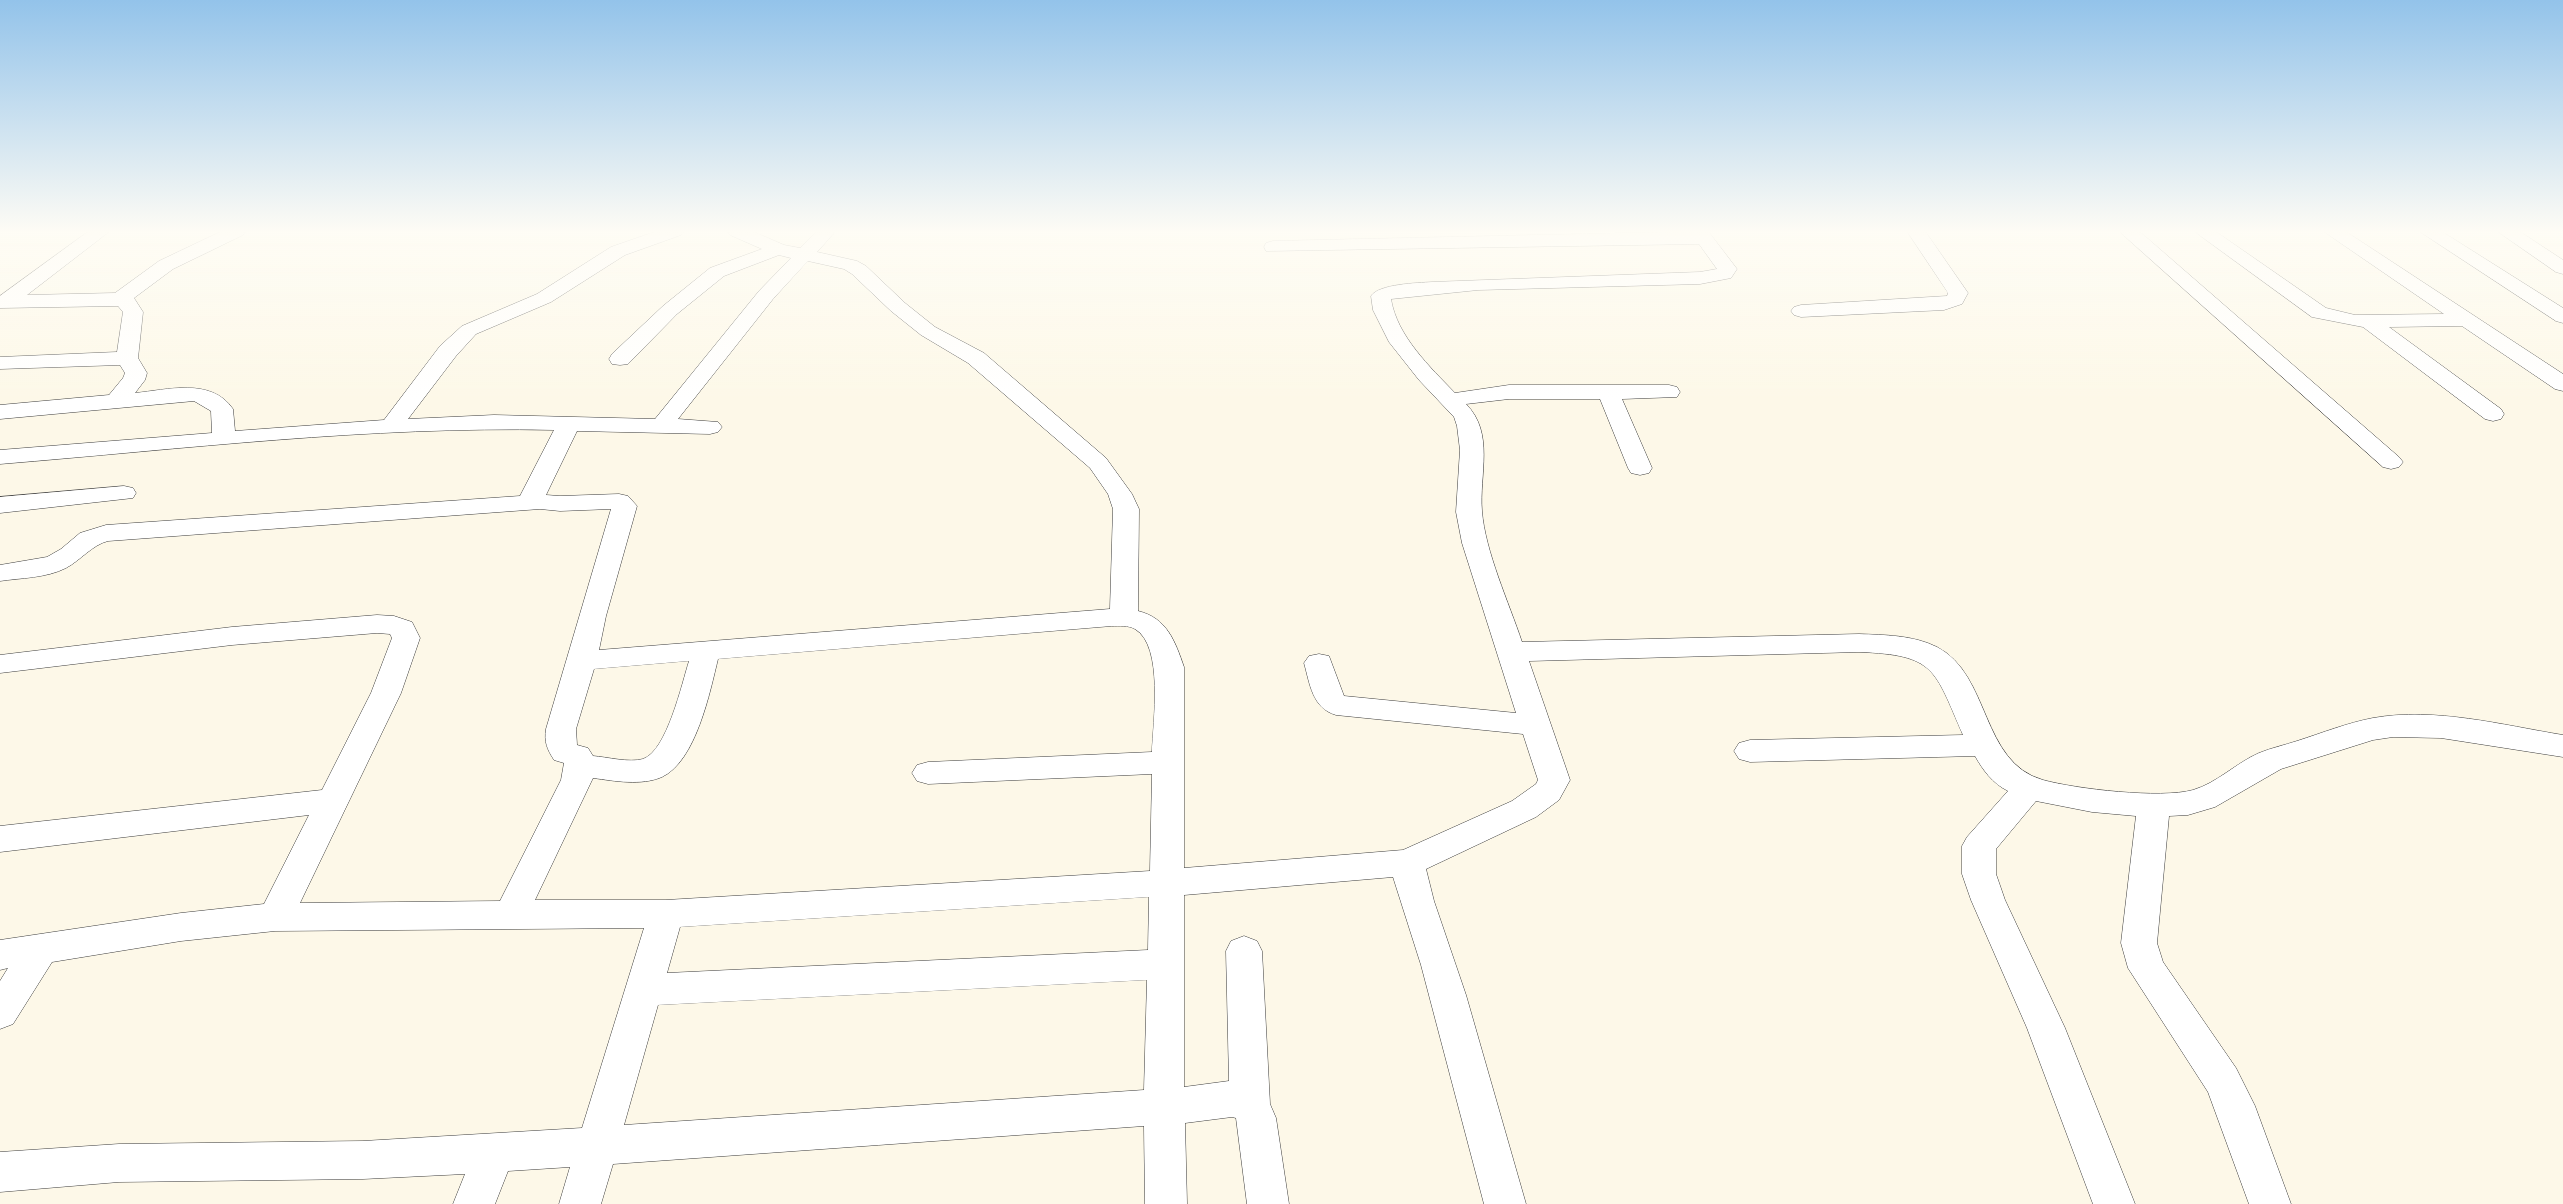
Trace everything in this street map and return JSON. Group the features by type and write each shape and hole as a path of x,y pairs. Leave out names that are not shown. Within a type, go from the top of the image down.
{"street":[{"path":"2,302 23,287"},
{"path":"119,300 136,287"},
{"path":"391,426 448,351 469,330 544,298 561,287"},
{"path":"620,359 670,310 698,287"},
{"path":"661,426 774,287"},
{"path":"877,287 928,331 976,358 1098,462 1120,494 1126,509 1124,616"},
{"path":"0,955 181,927 275,917 666,914 1167,883 1408,863 1524,808 1548,792 1554,780 1475,542 1469,511 1472,443 1470,426 1464,415 1397,340 1383,308 1381,296 1403,287"},
{"path":"1802,311 1944,304 1955,300 1958,293 1954,287"},
{"path":"2193,287 2391,462"},
{"path":"2282,287 2319,313 2342,320 2466,320"},
{"path":"2417,287 2563,384"},
{"path":"2516,287 2563,317"},
{"path":"2,302 126,300 131,304 133,312 127,358 136,373 134,380 115,402"},
{"path":"2368,321 2493,414"},
{"path":"0,363 127,358"},
{"path":"1450,400 1509,392 1669,392"},
{"path":"1608,392 1640,468"},
{"path":"0,412 194,394 204,396 222,408 224,439"},
{"path":"0,457 391,426 494,422 710,427"},
{"path":"537,502 532,497 533,490 569,424"},
{"path":"0,505 124,493"},
{"path":"0,573 54,564 64,560 89,538 106,533 537,502 549,504 619,501 624,506 592,616 584,654 561,729 560,742 565,752 577,756 581,766 577,780 511,914"},
{"path":"584,654 591,660 605,660 1124,616 1140,619 1153,628 1163,643 1169,667 1164,1107 1166,1204"},
{"path":"0,664 232,636 394,625 402,628 406,638 404,648 386,693 275,917"},
{"path":"1512,652 1889,644 1929,654 1948,672 1983,745 2000,768 2012,778 2029,787 2088,799 2154,804 2187,803 2204,799 2271,761 2374,728 2434,728 2563,746"},
{"path":"581,766 650,769 662,762 680,732 706,651"},
{"path":"1319,663 1329,698 1336,705 1352,709 1537,725"},
{"path":"1750,751 1983,745"},
{"path":"928,773 1168,762"},
{"path":"2029,787 1979,846 1979,874 1988,900 2046,1028 2114,1204"},
{"path":"0,840 332,802"},
{"path":"2154,804 2139,943 2141,951 2146,968 2191,1030 2222,1080 2235,1106 2270,1204"},
{"path":"1408,863 1410,881 1441,972 1505,1204"},
{"path":"580,1204 666,914"},
{"path":"0,1013 42,947"},
{"path":"1244,951 1250,1104 1256,1118 1268,1204"},
{"path":"643,990 1166,964"},
{"path":"0,1172 119,1163 362,1160 494,1153 1164,1107 1232,1099 1250,1104"},
{"path":"474,1204 494,1153"}]}
